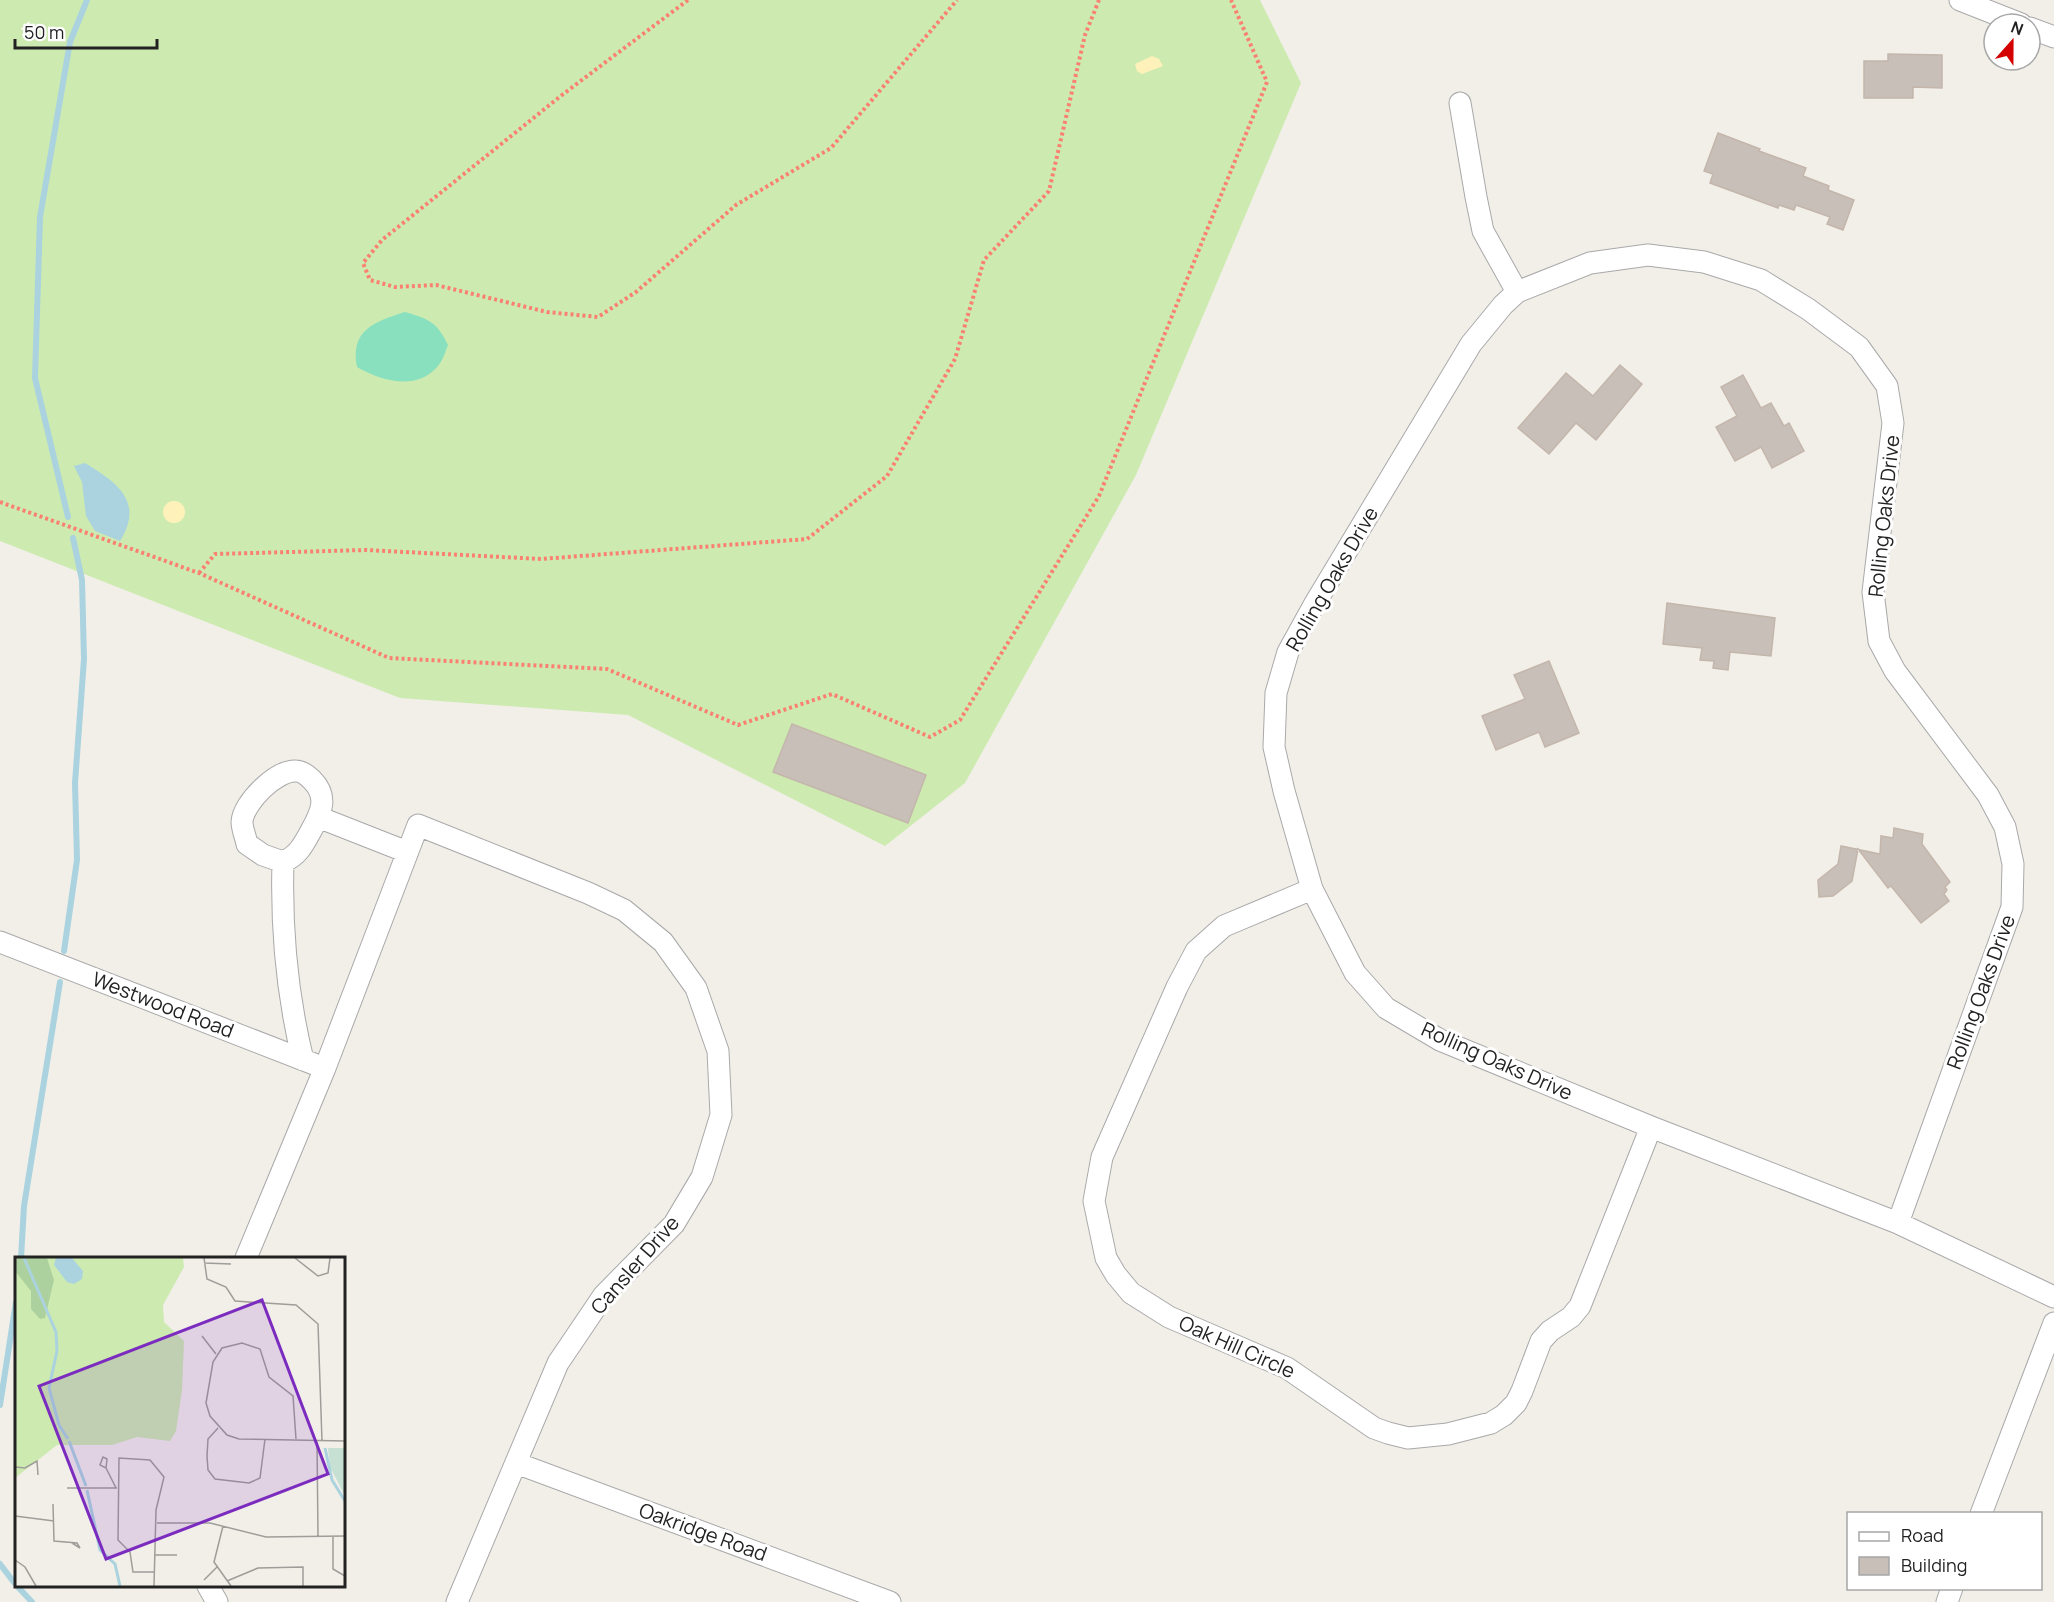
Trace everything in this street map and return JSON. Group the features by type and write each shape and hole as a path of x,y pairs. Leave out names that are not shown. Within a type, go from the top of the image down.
{"street":[{"path":"1960,0 1990,12"},
{"path":"1460,104 1483,231 1517,292"},
{"name":"Rolling Oaks Drive","path":"1898,1223 2012,906 2013,864 2005,827 1988,795 1895,671 1879,641 1873,592 1893,423 1887,386 1859,347 1808,309 1761,280 1704,262 1648,255 1590,262 1517,292 1503,305 1471,344 1288,652 1276,693 1274,747 1312,890 1355,973 1386,1008 1440,1040 1651,1127 1898,1223 2054,1297"},
{"path":"296,771 307,775 320,788 323,800 318,817 302,848 293,858 283,862 263,855 247,844 242,822 249,805 265,786 283,774 296,771"},
{"path":"246,1257 325,1068 407,852 318,817"},
{"name":"Cansler Drive","path":"407,852 418,825 588,893 624,910 663,942 696,988 718,1051 721,1115 702,1177 674,1224 604,1296 558,1363 457,1602"},
{"path":"283,862 282,894 286,967 293,1020 303,1060"},
{"name":"Oak Hill Circle","path":"1312,890 1224,926 1196,951 1177,987 1102,1157 1094,1201 1106,1258 1131,1293 1169,1317 1287,1368 1374,1428 1408,1438 1429,1437 1491,1423 1516,1403 1541,1341 1580,1306 1651,1127"},
{"name":"Westwood Road","path":"0,942 325,1068"},
{"path":"1982,1512 2054,1323"},
{"name":"Oakridge Road","path":"516,1462 890,1602"},
{"path":"209,1587 217,1602"}],"path":[{"path":"688,0 562,95 382,240 363,263 370,279 395,287 436,285 547,312 598,317 636,292 736,205 831,148 957,0"},
{"path":"199,573 215,554 366,550 541,559 807,538 886,476 955,359 984,260 1049,191 1085,35 1099,0"},
{"path":"0,502 199,573 389,658 607,669 738,725 832,694 930,737 960,720 1099,496 1266,82 1231,0"}],"green space":[{"path":"0,0 1260,0 1301,83 1136,475 965,783 885,846 628,715 400,698 0,541"},
{"path":"405,312 431,322 444,337 448,345 437,367 419,379 398,381 377,376 357,367 357,344 367,329"}],"sand":[{"path":"1152,56 1159,59 1163,66 1142,74 1137,71 1135,64"},
{"path":"174,501 182,504 185,512 182,520 174,523 166,520 163,512 166,504"}],"water":[{"path":"85,463 116,485 124,494 129,515 127,527 120,541 95,531 86,516 82,482 74,466"}],"building":[{"path":"1888,54 1942,55 1942,88 1913,87 1913,98 1864,98 1864,61 1888,61"},
{"path":"1718,133 1806,168 1803,176 1829,186 1828,190 1854,200 1843,230 1827,224 1830,217 1796,205 1794,210 1779,205 1778,208 1710,183 1713,174 1704,171"},
{"path":"1620,365 1642,384 1596,440 1576,423 1549,454 1518,428 1566,373 1593,396"},
{"path":"1743,375 1761,408 1771,403 1784,426 1789,423 1804,451 1772,468 1761,447 1735,461 1716,427 1737,416 1721,387"},
{"path":"1667,603 1775,618 1771,656 1730,652 1728,670 1713,668 1714,661 1700,660 1702,648 1663,644"},
{"path":"1549,661 1579,733 1545,747 1539,732 1496,750 1482,716 1525,699 1514,675"},
{"path":"792,724 926,775 908,823 773,772"},
{"path":"1894,828 1923,834 1922,844 1950,882 1945,887 1947,890 1944,894 1949,901 1921,923 1891,886 1888,888 1858,850 1880,854 1881,836 1893,838"},
{"path":"1841,846 1858,849 1852,881 1833,896 1819,897 1818,880 1838,864"}],"waterway":[{"path":"68,517 35,378 40,217 70,42 87,0"},
{"path":"64,951 77,860 75,783 84,659 82,580 73,538"},
{"path":"21,1257 24,1206 60,982"},
{"path":"0,1405 15,1308"},
{"path":"0,1564 15,1584"},
{"path":"18,1587 32,1602"}]}
